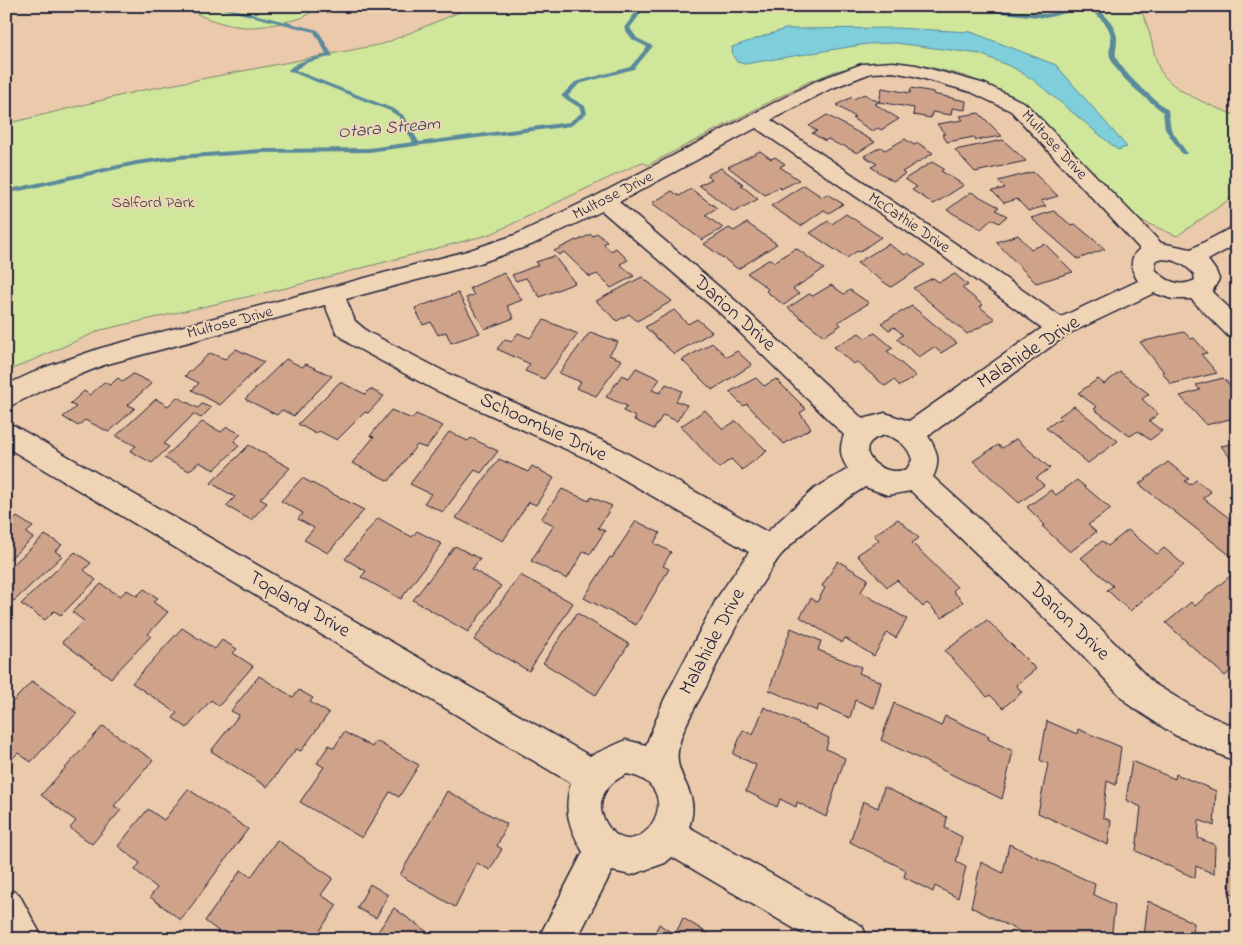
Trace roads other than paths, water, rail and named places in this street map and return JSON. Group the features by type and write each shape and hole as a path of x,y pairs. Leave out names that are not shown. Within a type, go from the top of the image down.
{"street":[{"name":"Multose Drive","path":"6,398 20,388 78,365 472,257 523,240 604,201 823,85 868,68 893,68 916,71 978,88 1018,107 1155,251"},
{"name":"McCathie Drive","path":"757,120 948,249 1059,328"},
{"name":"Darion Drive","path":"604,201 729,308 859,432"},
{"path":"1192,259 1237,234"},
{"path":"1155,251 1171,251 1192,259 1199,264 1206,278 1206,284 1197,291 1186,293 1175,292 1154,283 1144,273 1142,266 1145,256 1155,251"},
{"name":"Malahide Drive","path":"910,434 1059,328 1154,283"},
{"path":"1197,291 1237,330"},
{"name":"Schoombie Drive","path":"333,295 345,326 359,338 442,382 602,453 769,548"},
{"path":"885,424 905,430 920,443 924,451 924,467 915,478 895,483 883,481 864,473 853,455 852,446 859,432 873,425 885,424"},
{"name":"Topland Drive","path":"6,434 592,776"},
{"name":"Malahide Drive","path":"661,771 661,750 676,712 728,608 769,548 824,498 864,473"},
{"name":"Darion Drive","path":"915,478 1089,639 1141,694 1187,723 1237,745"},
{"path":"626,757 638,758 650,763 661,771 669,782 674,794 673,822 668,835 658,846 646,854 632,857 617,856 604,849 593,838 585,823 583,806 585,791 592,776 613,760 626,757"},
{"path":"668,835 848,939"},
{"path":"557,939 604,849"},
{"path":"6,907 24,939"}],"water":[{"path":"896,28 971,32 1056,65 1127,147 1118,150 1032,79 1012,67 980,54 896,43 867,44 745,64 737,62 733,56 732,47 785,29"}],"waterway":[{"path":"214,6 316,31 330,56 304,62 291,70 392,110 401,116 417,144"},
{"name":"Otara Stream","path":"417,144 571,124 584,113 583,107 564,96 577,83 632,68 650,46 635,39 627,28 643,6"},
{"name":"Otara Stream","path":"947,6 1046,16 1063,12 1076,6"},
{"name":"Otara Stream","path":"1088,6 1101,15 1111,28 1114,38 1112,56 1121,70 1166,111 1168,129 1184,153"},
{"name":"Otara Stream","path":"6,192 136,163 179,157 261,151 369,150 417,144"}],"park label":[{"name":"Salford Park","path":"153,203"}]}
